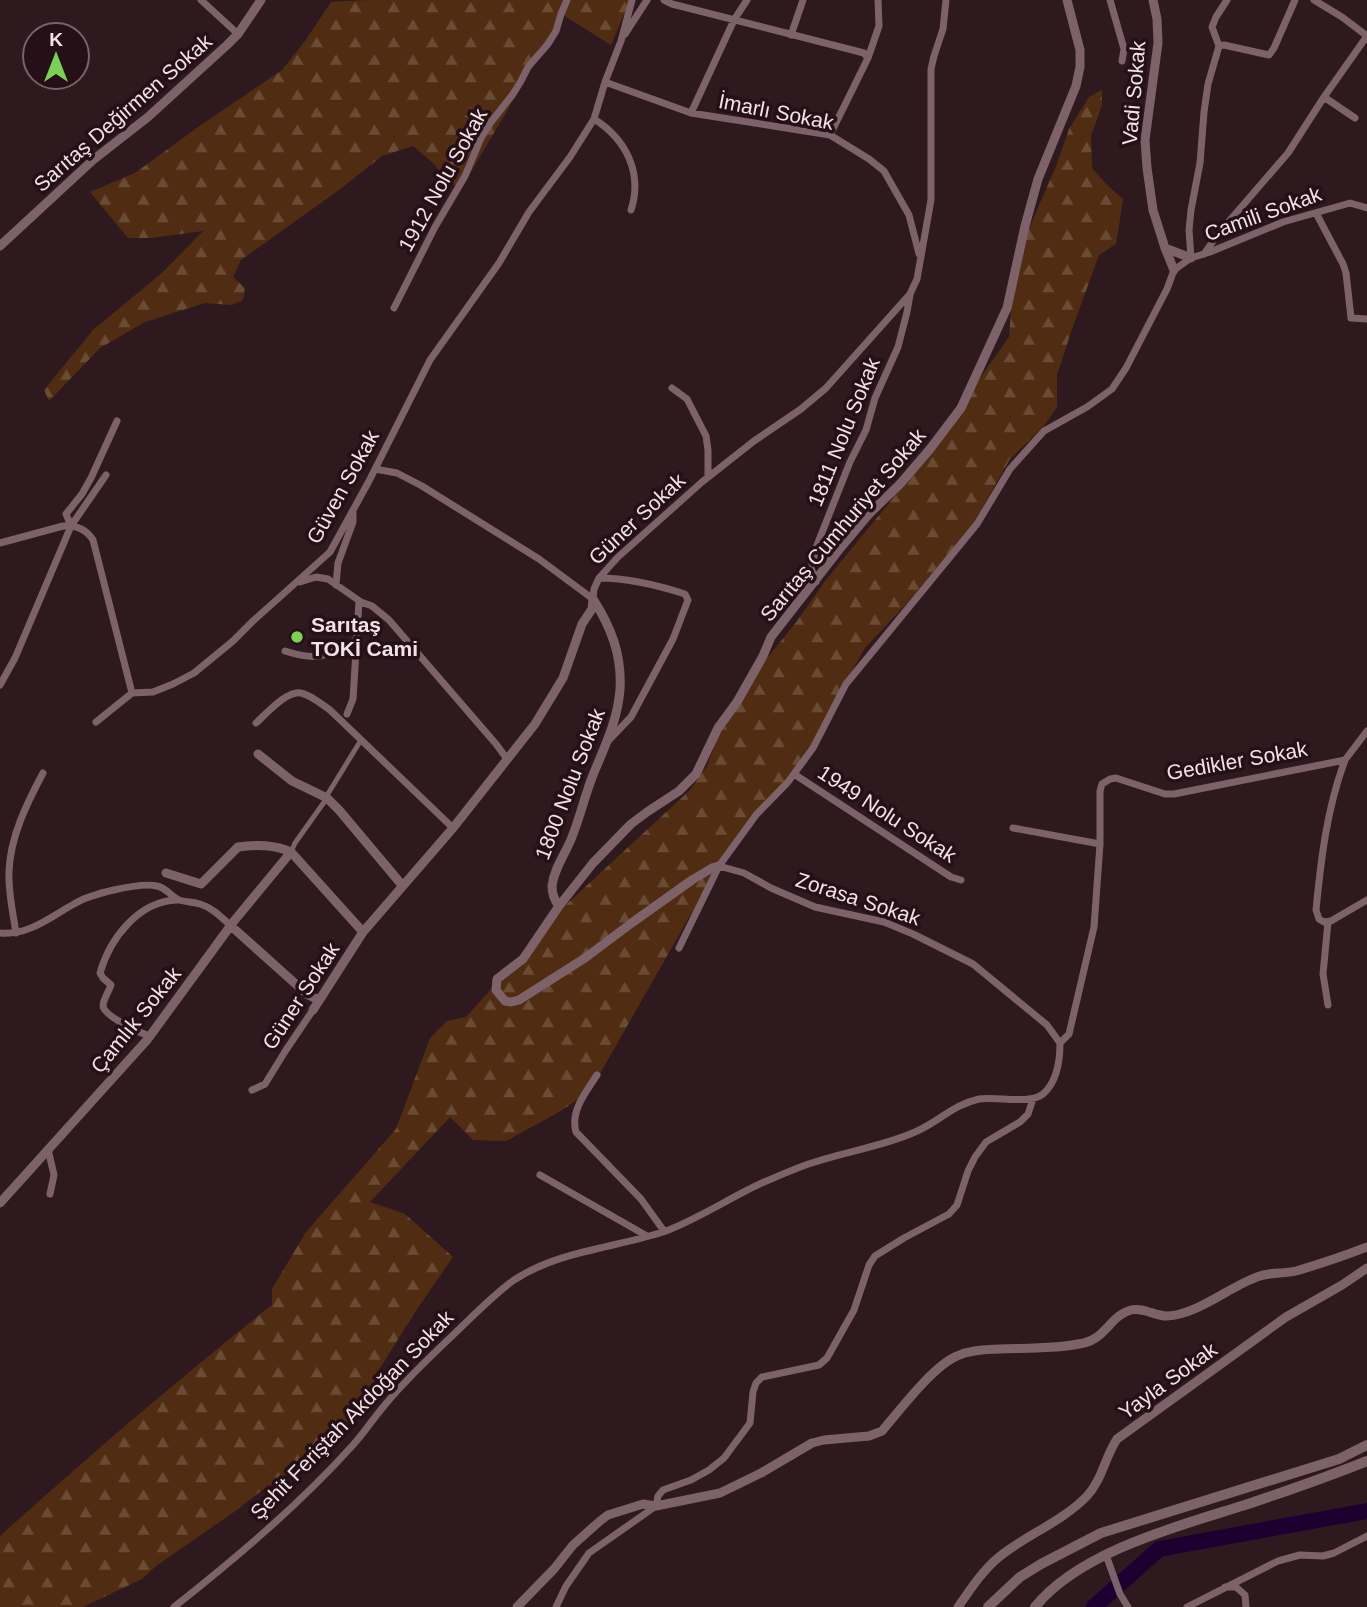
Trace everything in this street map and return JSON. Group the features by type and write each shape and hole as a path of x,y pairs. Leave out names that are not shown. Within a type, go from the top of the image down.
{"main road":[{"path":"988,1607 1020,1577 1101,1533 1339,1459 1367,1445"},
{"path":"1035,1607 1069,1576 1137,1540 1306,1485 1367,1461"}],"street":[{"path":"201,0 238,34"},
{"name":"Sarıtaş Değirmen Sokak","path":"0,246 93,160 148,117 238,34 261,0"},
{"name":"1912 Nolu Sokak","path":"394,308 435,227 466,176 481,138 513,94 528,66 548,44 556,31 567,0"},
{"name":"Güven Sokak","path":"132,693 153,692 194,673 330,552 430,360 499,263 529,212 594,120 632,0"},
{"path":"621,41 647,0"},
{"path":"664,0 864,52 868,58"},
{"path":"691,113 734,20 747,0"},
{"path":"791,35 803,0"},
{"path":"830,135 868,58 879,26 878,0"},
{"name":"Güner Sokak","path":"252,1090 265,1084 363,932 453,828 529,733 563,678 582,624 592,609 594,589 599,578 618,557 708,477 826,388 910,294 917,279 931,200 931,69 943,29 946,0"},
{"name":"Sarıtaş Cumhuriyet Sokak","path":"719,866 692,880 574,965 519,1000 505,1001 496,990 497,979 523,959 559,906 593,863 631,824 679,791 696,774 718,728 764,656 771,636 868,515 900,484 961,408 1007,308 1038,179 1076,86 1080,50 1067,0"},
{"path":"1110,0 1124,50 1122,61"},
{"name":"Vadi Sokak","path":"1153,0 1158,43 1145,140 1147,168 1153,210 1174,270"},
{"path":"1165,248 1191,258 1190,220 1200,163 1204,112 1208,84 1219,46 1212,27 1227,0"},
{"path":"1219,46 1269,55 1295,0"},
{"path":"1205,254 1218,234 1288,153 1367,36 1314,0"},
{"name":"İmarlı Sokak","path":"605,82 691,113 830,135 884,171 909,215 920,258"},
{"path":"1324,97 1354,118"},
{"path":"594,120 607,127 620,140 632,167 636,188 631,210"},
{"name":"Camili Sokak","path":"1174,270 1191,258 1283,222 1350,203 1367,208"},
{"path":"1316,213 1343,264 1351,318 1367,319"},
{"path":"679,948 719,866 756,815 794,774 813,748 846,684 977,524 1010,469 1044,431 1112,390 1126,368 1174,270"},
{"name":"1811 Nolu Sokak","path":"816,582 811,568 817,545 898,346 910,294"},
{"path":"672,387 687,399 706,436 708,477"},
{"path":"71,526 66,514 91,478 117,421"},
{"name":"1800 Nolu Sokak","path":"375,468 397,473 422,486 539,559 593,598 609,624 620,668 618,706 572,836 557,867 553,895 559,906"},
{"path":"0,685 15,658 71,526 106,475"},
{"path":"336,585 338,563 353,522 353,512"},
{"path":"0,543 63,526 89,533 93,540 132,693 96,722"},
{"path":"294,585 316,577 328,579 359,601 372,606 389,620 507,759"},
{"path":"599,578 640,582 685,594 688,600 673,639 631,717 607,742"},
{"path":"347,714 353,699 359,601"},
{"path":"285,651 314,658 325,656 356,639"},
{"path":"256,723 289,694 299,693 313,699 330,710 453,828"},
{"path":"1367,730 1345,760 1337,782 1322,845 1315,910 1319,919 1328,922 1367,900"},
{"name":"Çamlık Sokak","path":"0,1203 4,1192 48,1149 150,1036 231,926 291,852 361,740"},
{"path":"258,754 300,786 326,798 340,810 402,885"},
{"name":"Gedikler Sokak","path":"1060,1043 1069,1034 1094,927 1102,784 1116,778 1165,794 1174,794 1345,760"},
{"path":"16,933 9,887 10,858 21,817 43,773"},
{"name":"1949 Nolu Sokak","path":"794,774 951,877 961,880"},
{"path":"1013,828 1100,844"},
{"path":"166,873 201,884 238,847 281,847 291,852 363,932"},
{"name":"Zorasa Sokak","path":"719,866 744,873 815,907 884,922 973,964 1047,1025 1060,1043"},
{"path":"0,933 16,933 32,928 88,897 137,886 153,885 164,888 177,900"},
{"path":"150,1036 104,1011 103,1006 111,985 100,973 113,944 125,926 148,907 165,900 200,904 212,909 308,995 319,1000"},
{"path":"1328,922 1323,974 1328,1005"},
{"path":"540,1175 647,1236 693,1220 731,1198 813,1163 918,1131 945,1112 964,1103 982,1099 1033,1099 1042,1095 1049,1087 1058,1065 1060,1043"},
{"path":"597,1075 575,1110 573,1123 576,1132 641,1199 664,1231"},
{"path":"556,1607 589,1553 656,1506 657,1496 663,1490 691,1480 724,1458 750,1423 753,1392 762,1377 819,1366 827,1358 854,1310 865,1274 875,1256 949,1214 957,1205 975,1157 986,1142 1020,1122 1028,1114 1033,1099"},
{"path":"48,1149 54,1175 50,1194"},
{"name":"Şehit Feriştah Akdoğan Sokak","path":"174,1607 227,1566 304,1497 355,1443 416,1370 489,1300 518,1278 546,1264 577,1253 647,1236"},
{"path":"517,1607 573,1545 600,1521 618,1511 643,1504 656,1506 720,1493 812,1443 870,1436 882,1431 942,1364 958,1355 973,1351 1086,1342 1107,1329 1118,1315 1130,1310 1140,1309 1167,1316 1186,1312 1262,1275 1294,1271 1367,1247"},
{"name":"Yayla Sokak","path":"958,1607 981,1576 999,1558 1070,1511 1087,1496 1096,1484 1117,1439 1286,1317 1367,1268"},
{"path":"1187,1607 1278,1561 1300,1555 1322,1556 1334,1553 1367,1536"},
{"path":"1106,1555 1120,1594 1128,1607"},
{"path":"1225,1587 1236,1587 1245,1595 1246,1607"}],"green space":[{"path":"630,0 611,45 563,15 461,189 447,181 434,164 413,146 382,156 241,260 233,277 245,288 243,300 232,305 205,303 145,322 100,348 49,401 44,390 93,330 162,273 203,231 151,238 128,238 90,192 135,173 282,70 331,2"},
{"path":"1102,90 1102,105 1091,136 1092,168 1123,199 1116,244 1099,255 1057,375 1057,407 1044,426 1010,459 973,524 908,602 864,649 802,764 734,846 688,919 597,1079 583,1096 506,1141 473,1140 450,1117 370,1202 405,1214 453,1257 377,1373 371,1400 322,1457 265,1488 156,1566 142,1579 83,1607 0,1607 0,1536 134,1418 272,1305 272,1289 306,1232 396,1129 430,1038 447,1021 466,1017 557,913 690,790 707,766 723,723 747,683 825,581 908,480 1009,337 1015,261 1069,129 1089,97"}],"waterway":[{"path":"1094,1607 1159,1549 1367,1511"}],"place":[{"name":"Sarıtaş TOKİ Cami","path":"297,637"}]}
